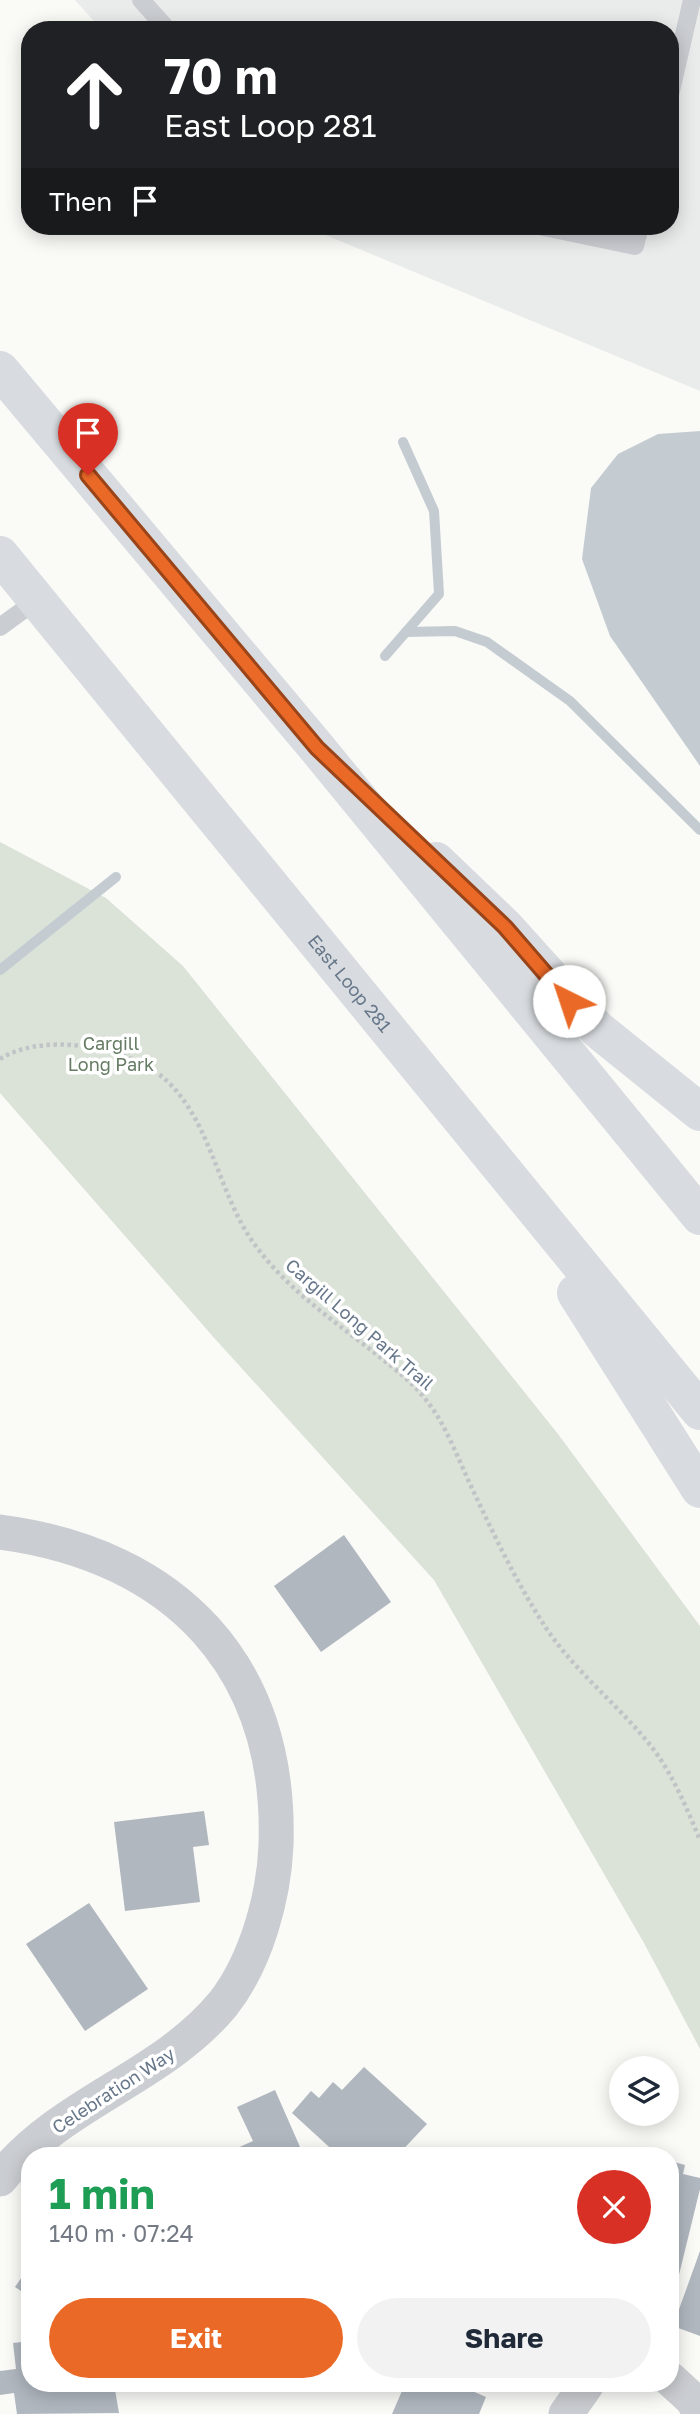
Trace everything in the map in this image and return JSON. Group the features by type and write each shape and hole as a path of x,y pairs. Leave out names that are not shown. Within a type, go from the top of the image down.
{"highway":[{"path":"0,370 317,748 700,1216"},
{"name":"East Loop 281","path":"0,555 700,1411"},
{"path":"317,748 505,927 597,1029 656,1080 700,1112"},
{"path":"469,1130 668,1434 700,1489"}],"street":[{"name":"Celebration Way","path":"0,1532 70,1546 114,1562 161,1591 209,1632 235,1669 254,1703 275,1779 275,1862 268,1902 251,1950 225,2001 179,2048 152,2068 52,2128 33,2147"},
{"name":"Celebration Way","path":"0,2179 21,2158"},
{"path":"679,2387 693,2400 700,2414"},
{"path":"566,2414 581,2392"}],"lane":[{"path":"141,0 160,21"},
{"path":"679,56 692,0"},
{"path":"582,235 635,246 638,235"},
{"path":"0,627 37,600"}],"path":[{"name":"Cargill Long Park Trail","path":"0,1059 23,1048 39,1046 88,1048 145,1065 170,1084 191,1110 233,1211 258,1250 290,1284 402,1376 435,1411 503,1556 545,1626 561,1648 654,1751 680,1793 700,1840"}],"shaded area":[{"path":"75,0 700,0 700,391 326,235 679,235 679,21 94,21"},
{"path":"700,431 700,766 610,636 582,559 591,488 618,454 658,434"}],"green space":[{"name":"Cargill Long Park","path":"0,842 106,898 183,966 558,1434 700,1626 700,2049 644,1943 434,1580 216,1340 0,1093"}],"building":[{"path":"344,1535 391,1602 321,1652 274,1586"},
{"path":"204,1811 209,1845 193,1847 200,1902 125,1911 114,1822"},
{"path":"89,1903 148,1989 85,2031 26,1944"},
{"path":"364,2067 427,2124 405,2147 329,2147 292,2113 311,2091 319,2098 333,2082 342,2090"},
{"path":"275,2090 300,2147 239,2147 253,2141 237,2107"},
{"path":"679,2163 685,2165 683,2174 700,2178 700,2189 679,2275"},
{"path":"700,2251 700,2336 679,2328 679,2309"},
{"path":"21,2278 21,2291 15,2287"},
{"path":"21,2342 21,2392 115,2392 119,2413 17,2414 14,2393 0,2395 0,2371 16,2369 13,2343"},
{"path":"402,2392 474,2392 486,2397 479,2414 392,2414"}],"waterway":[{"path":"385,656 439,594 434,511 403,442"},
{"path":"406,632 455,631 487,642 570,701 700,830"},
{"path":"0,970 116,877"}],"route":[{"path":"88,475 317,748 505,927 569,1001"}]}
